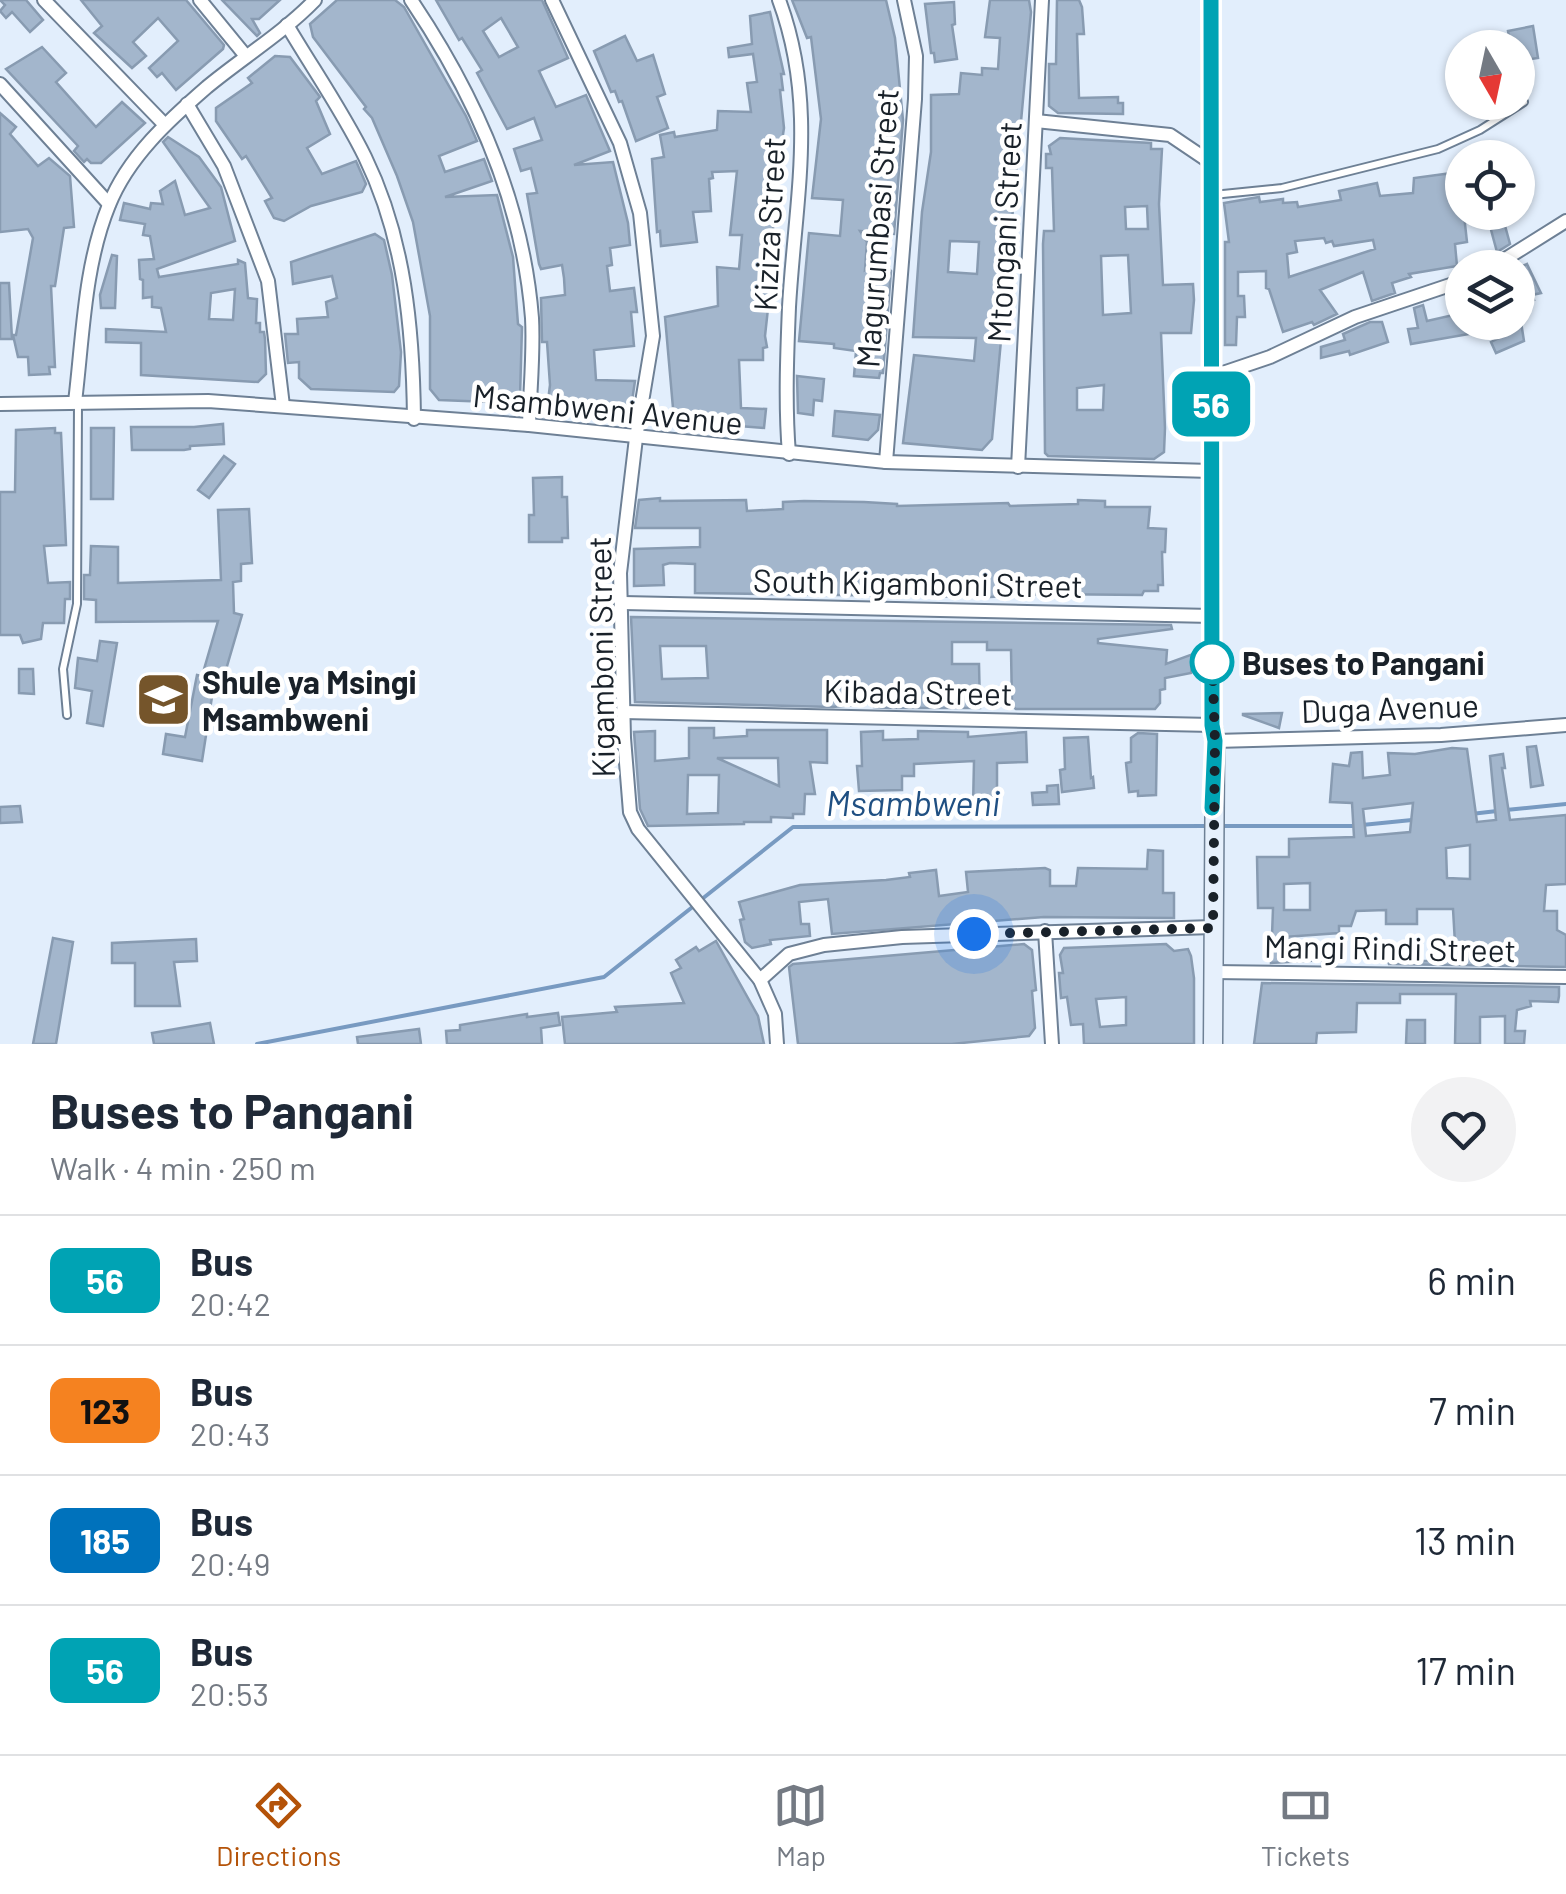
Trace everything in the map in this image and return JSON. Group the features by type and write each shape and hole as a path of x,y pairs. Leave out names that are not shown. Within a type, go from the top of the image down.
{"main road":[{"path":"1211,0 1212,1044"}],"street":[{"path":"44,0 166,125"},
{"path":"200,0 245,55"},
{"path":"76,402 94,253 122,180 188,104 315,0"},
{"path":"411,0 449,56 498,165 520,247 532,319 528,425"},
{"name":"Kigamboni Street","path":"552,0 620,142 640,213 653,336 620,572 623,712 632,819 760,980"},
{"name":"Kiziza Street","path":"780,0 799,68 802,168 789,306 789,454"},
{"name":"Magurumbasi Street","path":"886,462 915,98 916,56 904,0"},
{"name":"Mtongani Street","path":"1018,467 1042,0"},
{"path":"287,25 366,158 396,241 413,352 414,419"},
{"path":"0,84 110,204"},
{"path":"188,104 224,166 264,268 283,406"},
{"path":"1036,121 1170,136 1210,162"},
{"path":"1520,250 1566,221"},
{"path":"1211,377 1270,357 1355,317 1445,288"},
{"name":"Msambweni Avenue","path":"0,404 208,401 528,425 886,462 1211,471"},
{"name":"South Kigamboni Street","path":"623,603 1212,616"},
{"name":"Kibada Street","path":"623,712 1214,733"},
{"name":"Duga Avenue","path":"1214,733 1441,735 1566,725"},
{"path":"777,1044 775,1014 760,980 789,954 824,944 902,937 1213,928"},
{"path":"1045,932 1052,1044"},
{"name":"Mangi Rindi Street","path":"1213,972 1566,977"}],"lane":[{"path":"1212,195 1282,188 1438,149 1496,120"},
{"path":"66,715 62,670 76,604 76,402"}],"building":[{"path":"0,0 26,0 43,20 30,32 12,12 6,18 0,11 5,5"},
{"path":"81,0 186,0 224,45 223,49 176,90 162,73 157,77 149,68 178,41 158,18 133,42 146,56 132,68 94,33 102,26"},
{"path":"222,0 280,0 259,19 252,19 260,33 257,36"},
{"path":"337,0 395,0 404,7 466,116 477,141 439,156 445,172 484,159 492,181 445,197 497,195 513,257 518,324 522,327 520,397 491,396 490,402 439,400 430,389 430,316 413,222 372,118 313,37 310,24"},
{"path":"436,0 542,0 568,58 539,71 556,107 586,95 610,151 574,165 613,162 628,223 630,245 610,248 612,265 607,266 610,291 634,288 634,346 594,350 596,380 635,381 631,408 547,409 550,385 547,342 542,342 541,298 565,295 564,278 562,265 541,269 539,264 527,194 537,193 531,168 521,171 514,149 542,140 534,118 507,129 477,73 482,70 462,38 459,40","holes":["501,18 518,47 499,57 483,31"]},
{"path":"792,0 886,0 895,38 903,120 894,234 860,231 867,242 865,270 880,259 891,271 883,373 879,378 854,376 856,351 834,348 834,344 799,341 809,233 840,236 843,200 812,198 821,119 811,37 807,38"},
{"path":"990,0 1029,0 1031,12 992,439 982,450 903,443 914,355 974,361 976,338 913,337 922,212 931,152 931,95 959,94 961,73 982,75 982,68 998,69 1000,38 985,37","holes":["950,241 979,242 977,274 948,272"]},
{"path":"1057,0 1079,0 1082,7 1084,34 1077,34 1079,98 1118,97 1118,103 1123,103 1123,114 1058,113 1049,106 1049,64 1056,64"},
{"path":"954,2 952,25 957,59 935,62 925,4"},
{"path":"770,12 784,74 780,90 784,128 774,192 767,347 763,348 763,360 739,360 741,408 766,409 764,428 688,422 673,408 665,317 718,306 717,267 739,269 742,235 730,235 737,171 712,172 711,211 693,212 697,242 661,246 652,159 664,157 660,135 674,132 675,137 717,130 718,111 751,112 747,83 757,82 753,54 729,57 728,48 752,44 750,16"},
{"path":"625,36 637,61 653,55 665,94 657,97 668,128 636,141 622,101 619,102 615,91 611,92 594,51"},
{"path":"42,47 66,73 56,82 96,127 122,102 145,123 101,163 87,159 84,162 74,151 78,146 6,69"},
{"path":"275,56 290,57 320,97 316,101 330,134 307,148 322,174 356,161 366,184 362,192 311,206 284,221 274,218 265,201 272,198 246,156 242,159 216,121 216,108 252,83 248,78"},
{"path":"0,113 16,127 10,134 38,166 49,158 70,176 74,227 64,228 55,286 51,286 55,367 49,367 50,374 29,375 28,357 18,357 13,335 33,238 28,229 0,232"},
{"path":"168,137 199,157 221,187 235,241 157,269 159,277 238,264 238,260 245,263 248,298 257,299 256,323 260,323 265,339 266,374 258,382 141,375 141,343 106,342 106,329 166,332 161,308 152,307 152,297 143,298 139,260 154,259 150,236 143,235 145,224 120,220 124,203 150,209 151,203 163,204 160,191 175,181 185,215 210,208 163,142","holes":["235,289 233,320 209,319 211,293"]},
{"path":"1060,138 1151,143 1151,149 1162,149 1159,204 1163,285 1193,284 1194,300 1191,333 1161,333 1164,452 1154,459 1045,453 1043,244 1044,231 1054,231 1052,168 1046,168 1046,154 1051,154 1049,146","holes":["1147,206 1148,229 1126,229 1125,207","1128,255 1131,313 1103,315 1101,256","1104,385 1103,410 1077,410 1077,388"]},
{"path":"1445,174 1445,230 1466,230 1467,242 1455,244 1456,250 1445,250 1445,268 1409,274 1411,277 1392,283 1395,293 1372,301 1363,272 1320,290 1337,314 1314,325 1312,322 1283,332 1266,288 1266,271 1238,272 1238,296 1244,296 1245,317 1237,317 1236,345 1225,345 1225,242 1229,242 1224,203 1259,197 1260,202 1297,202 1298,207 1341,200 1339,191 1377,183 1380,196 1413,193 1414,178","holes":["1373,240 1375,249 1289,277 1287,254 1297,252 1295,241 1332,241 1334,246"]},
{"path":"1491,230 1506,230 1510,244 1496,250"},
{"path":"375,234 384,240 392,275 401,352 399,386 394,392 311,389 299,378 299,362 288,363 285,334 298,334 297,319 328,317 326,302 337,298 332,276 293,284 291,262"},
{"path":"112,255 117,256 115,308 101,308 100,295"},
{"path":"0,283 9,283 12,339 0,339"},
{"path":"1423,305 1427,321 1445,317 1445,338 1411,344 1408,329 1418,328 1414,308"},
{"path":"1370,322 1382,322 1388,342 1350,355 1349,351 1321,358 1321,347 1345,340 1343,334"},
{"path":"1495,340 1524,341 1496,353 1491,342"},
{"path":"797,376 824,379 822,401 814,400 813,415 798,413"},
{"path":"835,411 880,415 878,430 868,440 833,436"},
{"path":"223,424 224,444 190,446 184,450 132,450 131,427"},
{"path":"55,428 55,433 61,433 66,545 44,546 48,583 70,582 70,599 65,599 64,623 43,623 41,639 23,643 20,635 0,635 0,492 15,492 16,430"},
{"path":"91,428 114,428 113,499 91,499"},
{"path":"224,456 235,464 209,498 198,490"},
{"path":"562,477 562,497 567,497 568,538 562,538 562,542 529,542 529,515 534,515 533,478"},
{"path":"639,500 746,500 747,511 783,509 783,502 804,501 1010,506 1078,504 1078,500 1105,501 1105,507 1150,507 1148,528 1166,529 1163,585 1158,585 1158,591 1144,591 1142,595 695,593 695,564 670,563 663,565 664,585 634,586 634,549 700,547 700,528 635,528"},
{"path":"249,509 252,563 241,564 241,581 233,582 234,613 242,615 225,673 216,671 202,761 163,754 166,734 185,737 197,675 202,676 218,621 96,622 96,600 84,599 84,575 90,575 91,546 118,547 118,583 221,580 218,510"},
{"path":"631,617 1171,625 1172,629 1098,639 1098,643 1167,650 1166,664 1193,654 1191,673 1165,678 1165,689 1160,690 1160,703 1155,709 1016,709 1012,706 1011,650 987,650 987,642 952,642 952,664 979,664 980,708 889,708 874,707 874,703 833,707 635,702","holes":["660,646 706,646 708,678 662,679"]},
{"path":"100,641 117,643 103,726 87,723 92,691 75,688 78,658 97,661"},
{"path":"19,669 33,669 34,694 19,693"},
{"path":"1282,713 1279,728 1243,715 1243,714"},
{"path":"689,728 714,728 714,738 747,736 747,730 827,730 827,763 810,762 815,794 805,794 804,814 793,814 793,818 771,817 771,822 744,824 648,826 640,809 634,732 655,731 655,761 689,758","holes":["717,758 778,758 779,786","688,775 719,775 718,813 687,814"]},
{"path":"883,731 883,740 918,739 918,731 968,732 968,737 1026,732 1027,762 997,763 997,807 973,807 974,761 914,764 914,776 902,776 902,790 859,791 861,732"},
{"path":"1138,733 1157,734 1156,795 1129,792 1126,763 1131,762 1131,738"},
{"path":"1088,737 1094,788 1062,792 1064,738"},
{"path":"1536,746 1543,785 1531,787 1527,747"},
{"path":"1467,749 1477,822 1496,820 1490,756 1503,754 1510,820 1566,815 1566,884 1546,885 1544,911 1557,911 1557,930 1566,935 1566,967 1389,964 1387,957 1403,954 1407,954 1408,961 1456,961 1453,909 1417,909 1417,924 1386,924 1386,910 1356,911 1351,926 1339,926 1339,933 1284,937 1324,949 1324,960 1271,963 1273,908 1258,908 1257,857 1289,857 1289,839 1354,837 1352,803 1330,802 1333,764 1349,766 1351,753 1362,752 1363,778 1390,775 1388,753","holes":["1413,803 1410,832 1366,836 1363,809","1470,845 1470,879 1447,878 1446,848","1310,883 1310,910 1284,910 1284,884"]},
{"path":"1058,785 1059,804 1033,805 1032,793 1047,792 1047,786"},
{"path":"20,806 22,822 0,823 0,807"},
{"path":"1148,850 1163,851 1163,893 1174,893 1174,918 1044,917 832,934 828,899 799,902 801,924 809,924 810,936 770,940 771,944 752,948 745,942 740,920 744,919 739,902 800,885 886,880 936,870 939,896 968,892 966,872 1045,868 1050,870 1050,886 1076,886 1078,868 1147,869"},
{"path":"53,938 73,942 56,1044 33,1044"},
{"path":"196,939 197,961 174,962 180,1006 135,1006 135,963 112,963 112,943"},
{"path":"716,941 758,1016 764,1044 565,1044 562,1017 617,1012 615,1007 684,1003 671,973 681,968 676,960 696,947 699,951"},
{"path":"1024,944 1032,950 1036,990 1032,991 1035,1028 1029,1036 952,1044 798,1044 789,967 793,964"},
{"path":"1166,944 1174,951 1188,949 1194,978 1194,1044 1084,1044 1083,1024 1071,1025 1067,997 1061,998 1060,955 1064,948","holes":["1126,997 1126,1025 1100,1027 1096,999"]},
{"path":"1262,983 1559,987 1559,996 1558,1002 1530,1001 1531,1006 1517,1010 1515,1031 1525,1031 1524,1044 1505,1044 1505,1016 1480,1017 1480,1044 1455,1044 1456,994 1400,994 1400,1003 1357,1003 1356,1032 1317,1033 1316,1044 1254,1044"},
{"path":"558,1013 560,1025 541,1028 542,1044 447,1044 446,1031 460,1030 460,1025"},
{"path":"1407,1020 1425,1020 1425,1044 1406,1044"},
{"path":"210,1023 214,1044 154,1044 152,1033"},
{"path":"419,1029 421,1044 358,1044 357,1037"}],"waterway":[{"name":"Msambweni","path":"1506,810 1566,804"},
{"name":"Msambweni","path":"1471,814 1497,811"},
{"name":"Msambweni","path":"1222,826 1352,826 1412,820"},
{"name":"Msambweni","path":"702,899 793,827 1207,826"},
{"name":"Msambweni","path":"257,1044 604,977 695,905"}],"bus line":[{"name":"56","path":"1211,0 1215,741 1212,808"}],"place":[{"name":"Buses to Pangani","path":"1212,662"},
{"name":"Shule ya Msingi Msambweni","path":"163,699"}],"route":[{"path":"974,934 1213,928 1212,652 1212,662"}]}
